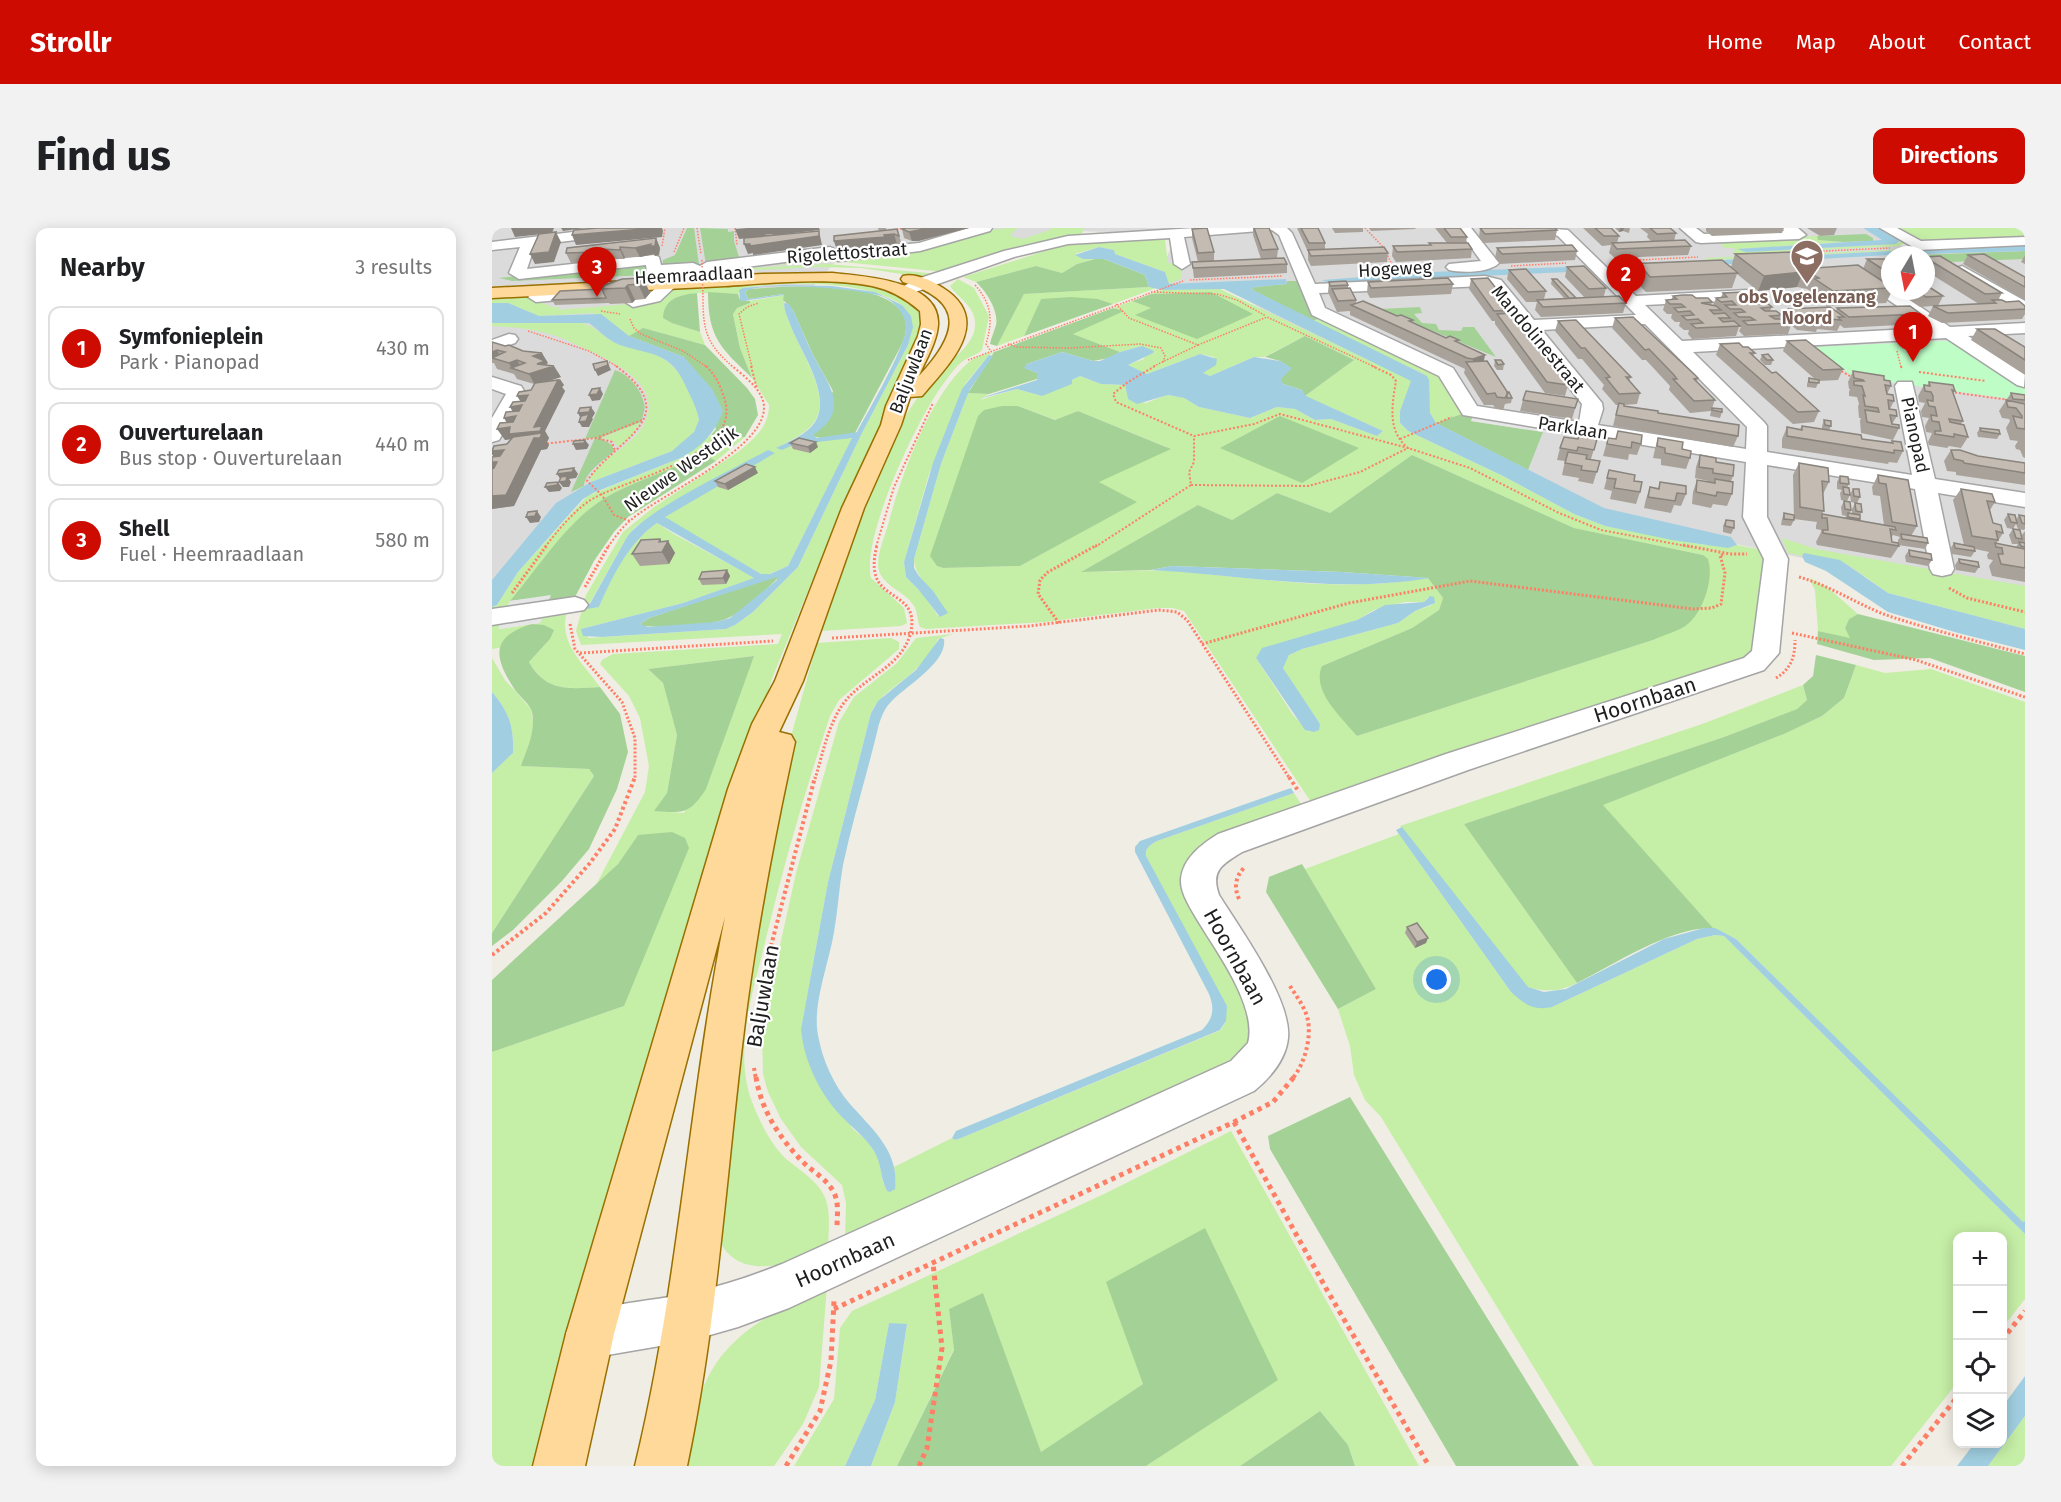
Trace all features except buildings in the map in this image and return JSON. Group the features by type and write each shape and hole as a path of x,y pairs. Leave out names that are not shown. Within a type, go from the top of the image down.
{"main road":[{"name":"Baljuwlaan","path":"788,270 862,271 941,294 955,308 961,325 953,344 891,425"},
{"name":"Heemraadlaan","path":"492,286 788,270"},
{"name":"Baljuwlaan","path":"763,279 850,279 917,287"},
{"name":"Heemraadlaan","path":"492,293 532,294 763,279"},
{"name":"Baljuwlaan","path":"559,1466 590,1334 744,789 767,724 789,681 852,508 891,425 896,406 930,324 930,316 917,287"},
{"name":"Baljuwlaan","path":"661,1466 682,1374 722,1054 740,932 782,731 789,681"}],"street":[{"path":"495,256 511,235 530,240 641,228"},
{"name":"Rigolettostraat","path":"654,260 653,270 700,265 829,244 831,256 835,257 920,247 985,228"},
{"path":"917,287 1007,261 1034,249 1090,233 1176,234 1267,228"},
{"name":"Parklaan","path":"1278,228 1285,233 1321,313 1446,372 1470,411 2025,500"},
{"path":"1464,228 1491,262 1487,265"},
{"path":"1548,228 1563,233 1757,426 1755,517 1787,565"},
{"path":"1687,228 1723,256"},
{"path":"1701,239 1799,235 1789,228"},
{"path":"1887,228 1918,246 2025,241"},
{"path":"1176,234 1182,264"},
{"path":"530,240 517,273 519,274 654,260"},
{"path":"1950,264 2025,309"},
{"name":"Hogeweg","path":"1394,269 1487,265"},
{"path":"1860,273 2024,381"},
{"name":"Mandolinestraat","path":"1307,278 1492,282 1497,284 1592,403 1593,409 1587,430"},
{"path":"532,294 557,306 599,303 630,297 654,298 665,287"},
{"path":"532,294 599,303"},
{"path":"1632,301 1747,295"},
{"path":"1530,326 1651,319"},
{"path":"1679,347 2025,328"},
{"path":"492,346 509,339"},
{"name":"Pianopad","path":"1909,378 1925,484 1942,569"},
{"path":"492,383 514,390 516,394 492,436"},
{"name":"Hoornbaan","path":"590,1334 689,1317 738,1304 789,1286 1240,1078 1255,1067 1269,1038 1268,1018 1262,1000 1203,899 1198,885 1198,876 1206,860 1221,848 1313,813 1754,664 1765,653 1768,628 1787,565"},
{"path":"497,616 575,605"}],"path":[{"path":"654,260 673,254 684,228"},
{"path":"697,228 704,327 710,345 758,393"},
{"path":"895,230 907,228"},
{"path":"1365,228 1384,248 1394,269"},
{"path":"1487,265 1593,262"},
{"path":"1186,280 1307,278"},
{"path":"965,362 975,356 1179,282"},
{"path":"1152,292 1225,294 1392,375 1396,381 1391,417 1401,444 1408,448"},
{"path":"497,616 540,554 580,510 600,494 680,462 703,450 714,441 727,418 727,405 718,381 694,356 637,331 632,322 623,315 599,303"},
{"name":"Nieuwe Westdijk","path":"492,955 546,913 590,863 615,829 635,782 635,738 622,702 579,653 572,640 570,626 575,605 614,537 630,521 718,464 747,441 760,423 764,411 739,314 747,307 759,303"},
{"path":"1116,304 1129,318 1198,345"},
{"path":"1267,316 1198,345 1122,385 1113,394 1116,402 1194,436 1254,424 1280,414 1408,448 1470,468 1559,513 1601,530 1787,565 1860,605 1892,618 2025,654"},
{"path":"528,331 557,337 596,355 632,377 646,399 648,408 637,431 591,475 588,482 600,494 610,512 621,519 630,521"},
{"path":"1890,336 1899,342 1896,344 1909,378"},
{"path":"1803,341 1848,377 1991,382"},
{"path":"1008,344 1079,348 1137,343 1161,348 1165,356 1163,362"},
{"path":"1909,378 2014,401"},
{"path":"911,633 912,613 908,605 879,581 874,564 881,529 905,462 920,427 939,394"},
{"path":"538,444 596,438 621,430 645,418"},
{"path":"1400,439 1442,421"},
{"path":"1191,485 1189,472 1194,462 1194,436"},
{"path":"596,438 610,441 616,448 615,451"},
{"path":"1059,623 1038,594 1040,580 1048,572 1090,550 1191,485 1308,486 1345,475 1408,448"},
{"path":"1202,644 1349,603 1470,581 1693,609 1712,608 1721,604 1724,590 1726,574 1720,555 1730,554"},
{"path":"1942,569 1947,587 1967,598 2025,612"},
{"path":"827,639 1059,623 1170,610 1183,615 1313,813"},
{"path":"1768,628 1916,660 2025,697"},
{"name":"Baljuwlaan","path":"771,948 811,791 838,712 855,690 900,654 911,633"},
{"path":"579,653 773,641"},
{"name":"Baljuwlaan","path":"753,1065 760,1098 780,1136 789,1148 833,1190 837,1200 831,1361 820,1411 786,1466"},
{"path":"834,1309 1234,1122 1327,1290 1429,1466"},
{"path":"919,1466 927,1448 942,1348 933,1263"},
{"path":"2007,1334 2025,1311"},
{"path":"1902,1466 1953,1402"}],"shaded area":[{"path":"492,228 1871,228 1901,246 1881,246 1881,300 1935,300 1935,251 2025,247 2025,637 1831,564 1598,515 1489,461 1225,285 1172,287 1157,283 1176,234 1075,231 933,253 836,261 814,286 692,291 692,375 583,492 492,599"},
{"path":"1473,416 1557,429 1556,434 1471,421"},
{"path":"551,595 540,623 498,629 510,601"}],"green space":[{"path":"687,228 694,228 699,265 662,267 663,260 675,255"},
{"path":"700,228 734,231 734,241 740,260 706,265"},
{"path":"1001,228 1017,228 1010,236 1023,239 1051,228 1084,228 1081,236 945,272 843,262 753,266 821,258 820,255 835,260 925,247 929,249 996,229 1005,230"},
{"path":"1878,228 1885,228 1906,242 1899,246 1733,254 1735,248 1725,248 1718,242 1817,236 1818,240 1843,242 1738,249 1746,252 1883,245 1900,242"},
{"path":"1898,228 2025,228 2025,236 1925,241"},
{"path":"1866,234 1873,238 1873,241 1818,240 1817,236"},
{"path":"1170,236 1172,239 1165,240 1168,263 1180,264 1182,278 1169,284 1165,272 1115,254 1114,250 1099,247 1075,254 1083,259 1095,259 1077,264 1062,273 1036,266 976,282 963,277 1070,243"},
{"path":"2025,244 1935,249 1935,248"},
{"path":"1881,250 1707,260 1705,258"},
{"path":"2025,251 2025,259 1935,263 1935,254"},
{"path":"1104,259 1145,275 1149,287 1024,294 997,346 990,344 996,325 996,314 988,296 976,282 1036,266 1062,273 1077,264"},
{"path":"828,264 939,274 916,276 861,268 818,267 648,275 650,272 738,266 749,268"},
{"path":"648,265 647,271 650,272 648,275 512,281 499,278 556,272 566,274"},
{"path":"958,279 974,288 989,316 982,350 963,361 954,370 920,422 883,507 870,559 871,578 904,608 907,623 901,626 821,631 857,521 891,441 922,392 972,338 975,324 972,311 950,286"},
{"path":"824,281 882,288 908,301 918,310 925,323 826,547 773,676 709,872 533,1466 492,1466 492,1052 624,1006 638,835 618,864 596,885 645,792 649,766 640,718 629,696 600,664 602,660 613,654 778,644 782,634 581,645 576,631 586,595 623,532 654,507 738,452 755,437 763,426 769,405 752,378 740,348 733,313 737,308 750,301 784,295 790,325 815,379 819,396 819,411 812,425 777,448 848,437 852,439 788,566 769,574 761,574 666,519 666,515 719,477 635,527 587,608 599,607 610,583 630,550 657,523 755,578 683,603 581,629 589,638 726,629 753,612 798,567 861,435 908,345 902,305 887,297 847,287 781,284 743,288 738,294 697,293 674,298 672,323 700,332 705,345 643,328 629,336 593,313 539,316 508,303 492,303 492,298 529,297 552,307 559,307 558,310 642,303 666,296 671,289 749,282","holes":["753,656 684,813 655,811 667,793 677,735 663,683 648,669"]},
{"path":"1287,281 1299,281 1323,317 1312,321 1251,289 1287,284"},
{"path":"840,288 863,292 884,298 899,308 906,323 902,344 855,433 821,438 812,436 833,391 813,355 793,310 783,300 784,294 748,299 745,292 749,289"},
{"path":"1156,288 1113,304 1098,299 1041,299 1024,336 997,346 1024,294"},
{"path":"1218,288 1412,381 1400,411 1400,423 1408,431 1503,476 1574,514 1605,526 1705,545 1737,545 1763,550 1767,562 1752,653 1735,663 1505,734 1316,805 1309,799 1184,611 1157,608 1045,622 926,629 920,627 910,601 887,583 879,572 881,545 909,461 930,415 955,376 969,362 978,357 994,352 966,383 929,474 904,562 906,577 923,594 938,616 946,611 918,573 914,559 941,464 968,393 989,394 979,400 1017,389 1042,396 1080,376 1101,384 1125,385 1128,399 1146,403 1167,395 1184,398 1199,407 1250,418 1277,407 1295,409 1315,420 1331,419 1377,436 1383,431 1305,396 1354,360 1305,336 1264,357 1254,357 1210,376 1202,373 1214,357 1200,354 1147,374 1127,365 1144,359 1142,346 1120,352 1073,334 1122,311 1113,308 1132,301 1152,308 1136,315 1211,292 1151,294 1162,290","holes":["1018,406 1056,420 1078,411 1167,447 1098,482 1136,502 1020,566 943,568 937,566","1412,455 1574,528 1703,555 1688,624 1653,640 1357,736 1322,666 1412,628 1439,610 1443,598 1428,578 1367,584 1337,584 1174,571 1083,571 1198,505 1232,520 1277,493 1330,513","1428,597 1432,605 1415,611 1398,623 1302,649 1289,655 1283,667 1285,673 1320,724 1309,732 1293,715 1256,658 1357,620 1374,610 1405,602 1424,602"]},
{"path":"708,292 738,294 740,300 750,301 737,308 733,314 740,348 752,378 718,341 711,321"},
{"path":"1211,292 1253,314 1197,339 1135,315 1151,308 1132,301 1151,294"},
{"path":"697,293 700,332 663,318 666,306 674,299"},
{"path":"1071,297 1098,299 1113,304 1024,336 1041,299"},
{"path":"1420,307 1422,313 1414,314 1422,323 1436,324 1439,330 1461,331 1463,327 1474,327 1496,357 1379,309"},
{"path":"1113,308 1124,311 1073,334 1120,352 1109,358 1093,361 1062,352 1027,364 1025,368 1037,373 1037,379 989,394 968,393 994,352"},
{"path":"1323,317 1437,375 1462,414 1436,423 1430,413 1424,374 1312,321"},
{"path":"573,322 593,327 618,344 654,354 678,372 689,390 699,420 689,438 672,451 591,482 590,478 596,470 634,438 645,422 649,408 647,396 641,386 621,368 564,339 532,330 492,326 492,323"},
{"path":"643,328 705,345 747,388 755,399 758,415 745,437 723,438 711,435 716,429 684,357 629,336"},
{"path":"1305,336 1354,360 1305,396 1302,390 1283,384 1280,379 1291,368 1280,361 1265,357"},
{"path":"1960,340 2025,382 2025,401 1853,377 1816,347"},
{"path":"615,370 629,379 640,392 645,407 641,422 602,437 612,445 614,451 588,475 584,486 571,492 595,438 585,439"},
{"path":"1002,406 1018,406 1055,420 1078,411 1171,449 1099,482 1137,502 1020,566 943,568 937,566 930,556 978,416 984,410"},
{"path":"1462,414 1473,416 1471,421 1543,432 1528,470 1436,423"},
{"path":"1280,416 1359,448 1302,483 1220,448"},
{"path":"641,422 631,437 619,447 611,440 602,438"},
{"path":"711,435 723,438 745,437 716,461 701,454 621,489 596,504 551,550 510,601 505,612 492,614 492,607 497,605 518,572 587,496 683,457"},
{"path":"701,453 716,461 628,517 614,532 594,561 575,597 558,604 547,605 550,596 510,601 562,536 584,513 621,489 675,467"},
{"path":"1412,455 1574,528 1703,555 1708,559 1710,575 1699,611 1685,626 1653,640 1357,736 1336,713 1324,694 1320,675 1322,666 1412,628 1439,610 1443,598 1428,578 1342,572 1172,566 1151,570 1081,572 1198,505 1232,520 1277,493 1330,513"},
{"path":"1782,538 1816,549 2025,586 2025,629 1888,593 1847,564 1804,553 1802,556 1788,553"},
{"path":"777,577 777,579 757,598 726,619 677,627 640,624 649,618"},
{"path":"1809,578 1827,587 1858,614 1849,619 1845,628 1851,639 1818,631 1815,590"},
{"path":"558,611 566,615 565,626 570,645 600,687 568,688 551,684 543,679 529,662 550,639 492,649 492,620 502,619 499,629 540,623 544,613"},
{"path":"1858,614 2025,656 2025,692 1930,658 1874,660 1817,644 1818,631 1850,638 1845,628 1849,619"},
{"path":"531,624 544,625 554,630 550,639 529,662 536,672 551,684 559,686 600,687 620,714 628,752 617,789 589,849 562,881 513,930 492,946 492,933 594,776 589,769 521,766 532,733 532,712 507,678 502,667 500,649 503,641 509,635"},
{"path":"953,634 938,639 922,663 879,700 871,713 828,882 801,1029 852,1128 867,1141 878,1157 887,1191 896,1183 894,1167 952,1138 955,1140 961,1138 1221,1030 1226,1021 1146,856 1146,851 1157,841 1294,793 1303,807 1210,841 1198,848 1182,872 1184,896 1201,913 1252,1003 1250,1043 1228,1068 845,1244 846,1203 842,1185 801,1147 781,1119 768,1092 763,1074 762,1027 796,873 839,722 854,697 897,663 916,638"},
{"path":"891,638 899,642 899,649 839,700 830,716 781,879 752,995 745,1037 746,1079 754,1107 774,1145 785,1158 814,1182 823,1194 828,1212 828,1250 786,1263 755,1266 742,1263 730,1255 720,1242 714,1210 778,783 817,643"},
{"path":"1816,655 1856,665 1844,698 1822,716 1784,734 1603,805 1713,928 1696,929 1661,940 1577,983 1464,824 1724,737 1797,709 1807,700 1803,685 1813,676"},
{"path":"754,656 706,789 690,808 679,812 654,811 667,793 677,735 663,683 648,669"},
{"path":"492,658 505,680 531,709 534,727 522,766 589,769 594,776 492,933 492,773 513,753 513,743 509,720 503,706 492,692"},
{"path":"1856,665 1885,673 1931,669 2025,702 2025,1221 2023,1223 1736,939 1713,928 1602,805 1784,734 1822,716 1844,698"},
{"path":"1803,685 1807,700 1797,709 1724,737 1464,824 1577,983 1565,988 1540,990 1527,987 1400,826 1705,723"},
{"path":"672,832 685,838 689,848 624,1006 492,1052 492,980 618,864 638,835"},
{"path":"1399,834 1511,992 1552,1007 1697,939 1715,935 1724,936 2025,1234 2025,1299 2007,1322 2007,1232 1953,1232 1953,1388 1891,1466 1594,1466 1381,1117 1365,1100 1354,1075 1350,1046 1338,1009 1376,989 1305,869"},
{"path":"1302,864 1376,989 1338,1009 1266,892 1269,877"},
{"path":"1350,1097 1579,1466 1456,1466 1270,1149 1268,1136"},
{"path":"1231,1131 1419,1466 1355,1466 1348,1445 1320,1411 1240,1466 1146,1466 1277,1380 1143,1384 1041,1453 983,1294 949,1309 954,1349 897,1466 871,1466 895,1402 907,1325 889,1323 875,1400 845,1466 794,1466 834,1399 840,1328 852,1311 1104,1194"},
{"path":"1205,1228 1278,1380 1146,1466 897,1466 954,1350 949,1309 983,1293 1041,1452 1143,1384 1106,1282"},
{"path":"827,1286 819,1387 803,1424 774,1466 683,1466 701,1394 710,1373 722,1356 752,1327 788,1305"},
{"path":"1320,1411 1348,1445 1355,1466 1240,1466"},
{"path":"2025,1416 2025,1466 1988,1466 2001,1448 2007,1448 2007,1440"}],"water":[{"path":"1863,228 1878,228 1900,241 1896,244 1746,252 1737,249 1882,240"},
{"path":"2025,244 2025,251 1935,254 1935,249"},
{"path":"1099,247 1114,250 1115,254 1165,272 1169,284 1286,279 1287,284 1251,289 1427,376 1430,413 1436,423 1604,508 1731,537 1737,545 1728,548 1672,540 1605,526 1574,514 1503,476 1408,431 1400,423 1400,411 1411,381 1224,289 1162,290 1149,287 1145,275 1104,259 1083,259 1075,255"},
{"path":"1881,252 1881,256 1675,267 1626,265"},
{"path":"1570,268 1570,272 1329,283 1322,280 1430,272"},
{"path":"783,285 832,286 875,292 902,305 911,316 913,327 908,345 861,435 798,567 753,612 726,629 602,637 583,636 581,629 683,603 754,578 657,523 630,550 599,607 587,609 627,537 637,526 671,502 768,450 775,453 665,517 761,574 770,574 788,566 852,438 817,442 802,441 782,450 776,448 800,436 812,426 818,415 820,403 814,377 792,329 784,303 789,304 793,310 833,396 832,416 813,435 817,438 857,432 878,394 905,334 906,325 901,312 884,297 856,291 790,286 754,288 745,292 748,299 784,295 743,301 740,300 739,290 743,288","holes":["777,577 777,580 730,618 716,622 648,627 640,624 649,618"]},
{"path":"492,303 508,303 539,316 601,314 629,336 684,357 712,389 723,411 708,438 683,457 583,499 518,572 497,605 492,607 492,580 556,503 591,482 672,451 694,432 699,420 681,377 668,361 615,343 589,323 492,323"},
{"path":"1142,346 1154,351 1153,353 1128,365 1147,374 1200,354 1217,359 1216,365 1203,373 1210,376 1254,357 1280,361 1292,368 1281,379 1283,384 1302,390 1306,396 1383,431 1377,436 1331,419 1315,420 1295,409 1277,407 1250,418 1199,407 1184,398 1168,395 1137,404 1128,399 1125,385 1101,384 1080,376 1072,380 1072,384 1042,396 1017,389 978,399 1037,380 1037,373 1024,368 1027,364 1062,352 1100,361"},
{"path":"989,355 993,356 970,389 941,464 914,559 914,568 919,576 948,613 940,617 906,577 904,562 933,463 962,389"},
{"path":"1804,553 1840,560 1888,593 2025,629 2025,650 1888,612 1826,571 1805,562 1802,556"},
{"path":"1172,566 1342,572 1430,578 1360,584 1325,584 1151,570"},
{"path":"1430,596 1434,597 1435,603 1415,611 1398,623 1302,649 1289,655 1283,668 1320,724 1319,730 1314,732 1305,730 1256,658 1262,648 1357,620 1385,605 1424,602"},
{"path":"940,638 944,639 939,657 924,674 888,705 879,724 843,865 834,932 817,1011 820,1044 834,1081 844,1097 875,1132 889,1152 895,1176 895,1189 890,1192 885,1186 874,1151 834,1108 820,1088 809,1065 801,1029 828,882 871,713 878,701 916,670"},
{"path":"492,692 503,706 509,720 513,753 492,773"},
{"path":"1291,788 1294,793 1157,841 1146,851 1146,856 1227,1006 1226,1021 1220,1030 961,1138 955,1140 952,1138 956,1131 1202,1030 1212,1014 1209,994 1135,852 1135,847 1140,841"},
{"path":"1402,827 1528,987 1544,992 1566,989 1664,939 1704,928 1715,928 1736,939 2023,1222 2025,1221 2025,1234 1724,936 1715,935 1697,939 1552,1007 1534,1007 1511,992 1396,830"},
{"path":"889,1323 907,1324 895,1402 871,1466 845,1466 875,1400"},
{"path":"2025,1376 2025,1416 2007,1440 2007,1401"},
{"path":"1971,1448 2001,1448 1988,1466 1957,1466"}],"place":[{"name":"obs Vogelenzang Noord","path":"1807,285"},
{"name":"Shell","path":"597,297"},
{"name":"Ouverturelaan","path":"1626,304"},
{"name":"Symfonieplein","path":"1913,362"}]}
